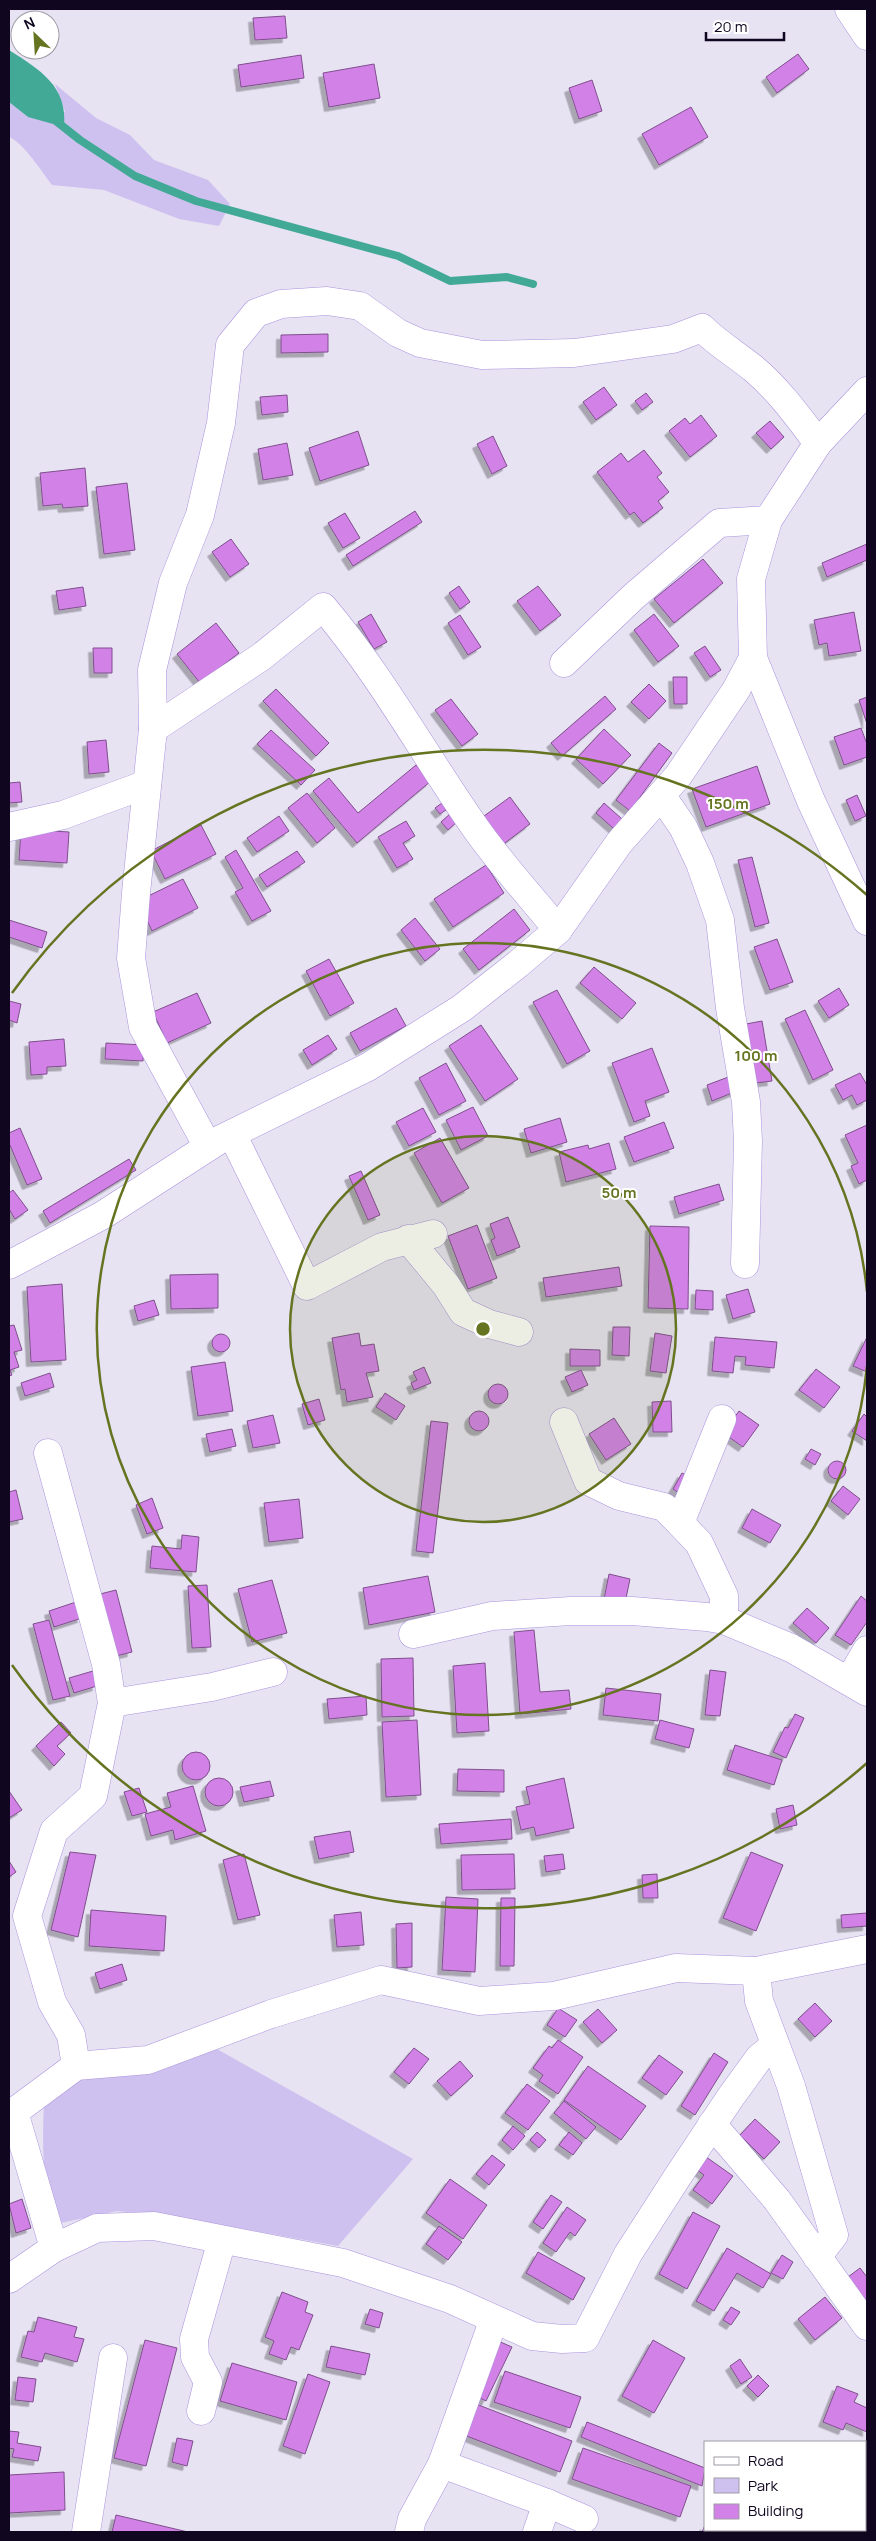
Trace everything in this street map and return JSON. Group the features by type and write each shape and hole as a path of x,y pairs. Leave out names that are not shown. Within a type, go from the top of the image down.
{"street":[{"path":"849,9 867,36"},
{"path":"208,1148 142,1027 135,994 131,958 153,729 152,670 173,583 200,515 220,423 230,345 256,313 282,304 327,300 360,306 398,334 420,343 482,355 574,353 673,339 702,328 715,341 755,370 792,408 818,443"},
{"path":"867,391 818,443 768,520 751,579 753,658 811,800 867,921"},
{"path":"564,662 634,597 719,523 768,520"},
{"path":"153,729 260,657 323,607 348,636 382,685 473,824 558,930"},
{"path":"12,1257 103,1215 232,1134 375,1062 462,1008 558,930 619,843 678,776 736,690 753,658"},
{"path":"9,827 62,815 147,784"},
{"path":"661,795 683,826 700,863 720,920 730,1008 746,1102 748,1141 745,1264"},
{"path":"232,1134 307,1286 382,1246 421,1236 446,1285 463,1312 489,1324 519,1332"},
{"path":"680,1524 722,1419"},
{"path":"564,1422 588,1481 619,1496 664,1507 699,1543 724,1596 724,1620"},
{"path":"48,1453 106,1664 112,1703 93,1796 54,1831 18,1913 52,2002 71,2035 76,2066"},
{"path":"413,1634 492,1616 571,1612 632,1610 724,1620 790,1648 858,1686 867,1650"},
{"path":"112,1703 212,1687 272,1672"},
{"path":"54,2248 11,2106 76,2066 148,2060 271,2014 381,1980 480,2001 554,1996 676,1968 756,1971 867,1949"},
{"path":"756,1971 759,2001 774,2046 791,2086 834,2236 817,2257"},
{"path":"9,2279 54,2248 97,2228 154,2226 343,2263 450,2298 532,2336 562,2339 585,2338 628,2254 712,2124 759,2058 774,2046"},
{"path":"712,2124 777,2200 867,2326"},
{"path":"201,2411 208,2382 195,2358 194,2339 222,2240"},
{"path":"409,2532 412,2519 442,2464 494,2319"},
{"path":"86,2532 113,2358"},
{"path":"442,2464 547,2503 584,2519"},
{"path":"537,2532 547,2503"}],"green space":[{"path":"55,84 96,118 130,135 154,160 208,180 230,204 219,226 179,219 104,190 52,185 26,151 9,137 9,102 28,117 65,112"},
{"path":"217,2049 413,2159 338,2246 177,2217 117,2211 56,2224 51,2208 44,2164 44,2103 75,2080 98,2075 151,2074"}],"shaded area":[{"path":"9,50 10,60 24,60 41,72 57,90 64,113 64,127 28,117 9,102"}],"building":[{"path":"285,16 287,38 255,40 253,18"},
{"path":"798,54 809,69 777,93 766,77"},
{"path":"301,55 304,78 241,87 238,65"},
{"path":"374,64 380,98 329,107 323,73"},
{"path":"592,80 602,111 579,119 569,88"},
{"path":"691,107 708,137 659,165 642,134"},
{"path":"328,334 328,352 281,353 281,335"},
{"path":"604,387 617,405 596,420 583,402"},
{"path":"646,393 653,402 642,410 635,401"},
{"path":"287,395 288,412 262,415 260,397"},
{"path":"701,415 717,436 690,457 669,431 685,418 690,424"},
{"path":"770,421 784,437 771,449 756,433"},
{"path":"358,431 369,465 320,481 309,448"},
{"path":"493,436 507,466 492,474 477,444"},
{"path":"287,443 293,475 263,480 258,449"},
{"path":"644,450 662,473 657,477 669,492 658,501 663,508 643,523 634,512 630,515 597,472 621,453 628,462"},
{"path":"85,468 88,506 63,508 62,504 43,506 40,473"},
{"path":"127,483 135,550 104,554 96,487"},
{"path":"415,511 422,522 353,566 346,555"},
{"path":"345,513 360,538 343,548 328,523"},
{"path":"231,539 249,564 230,577 212,552"},
{"path":"867,544 867,560 827,577 822,563"},
{"path":"703,559 723,583 674,623 654,599"},
{"path":"459,586 470,602 460,609 449,593"},
{"path":"538,586 561,615 540,631 517,601"},
{"path":"83,587 86,606 59,610 56,591"},
{"path":"854,612 861,651 829,656 827,643 819,645 814,620"},
{"path":"371,614 387,642 374,649 358,622"},
{"path":"654,614 679,646 658,662 634,630"},
{"path":"460,615 481,647 468,655 448,623"},
{"path":"216,623 239,653 200,683 177,654"},
{"path":"705,646 721,670 710,677 694,653"},
{"path":"93,648 112,648 112,673 94,673"},
{"path":"673,677 687,677 687,704 674,704"},
{"path":"649,684 666,701 649,719 631,702"},
{"path":"276,689 329,743 316,756 263,701"},
{"path":"605,696 616,709 562,756 551,743"},
{"path":"867,697 867,724 859,700"},
{"path":"451,699 478,734 462,746 435,710"},
{"path":"861,728 867,744 867,757 844,765 834,737"},
{"path":"604,729 631,755 603,784 576,759"},
{"path":"271,730 315,770 301,785 257,744"},
{"path":"106,740 109,772 89,774 87,742"},
{"path":"659,743 672,753 630,811 616,800"},
{"path":"416,765 431,781 357,843 313,791 329,778 358,813"},
{"path":"757,766 770,804 706,827 692,789"},
{"path":"20,782 22,802 9,803 9,783"},
{"path":"307,793 335,828 317,843 288,808"},
{"path":"857,795 866,816 855,821 846,800"},
{"path":"510,797 530,824 501,846 480,819"},
{"path":"442,803 446,810 440,814 435,808"},
{"path":"604,803 622,819 614,829 596,813"},
{"path":"451,813 458,821 448,830 441,822"},
{"path":"279,816 289,831 257,852 247,838"},
{"path":"406,821 415,836 403,843 413,859 397,868 378,837"},
{"path":"201,825 216,854 165,879 151,851"},
{"path":"21,829 69,832 67,863 19,860"},
{"path":"236,850 271,911 252,921 235,892 243,888 225,857"},
{"path":"297,851 305,862 267,887 259,875"},
{"path":"752,857 769,923 755,927 738,860"},
{"path":"486,865 504,893 453,927 434,899"},
{"path":"183,879 198,908 152,931 138,901"},
{"path":"514,909 530,930 479,970 463,949"},
{"path":"415,918 440,949 425,961 401,930"},
{"path":"9,920 47,932 42,948 9,937"},
{"path":"777,939 793,982 770,990 754,947"},
{"path":"329,959 354,1003 330,1016 306,971"},
{"path":"594,967 636,1003 622,1019 580,983"},
{"path":"839,988 849,1005 829,1018 818,1001"},
{"path":"557,990 590,1051 567,1064 533,1002"},
{"path":"197,993 211,1023 167,1043 153,1012"},
{"path":"9,1001 21,1004 17,1023 9,1020"},
{"path":"396,1008 406,1026 360,1051 350,1033"},
{"path":"805,1010 833,1070 813,1080 785,1019"},
{"path":"762,1021 772,1081 756,1083 746,1024"},
{"path":"481,1025 518,1079 485,1101 449,1046"},
{"path":"328,1035 337,1049 312,1065 303,1050"},
{"path":"64,1039 66,1066 47,1067 47,1074 31,1075 29,1042"},
{"path":"106,1043 144,1045 143,1061 105,1059"},
{"path":"652,1048 669,1092 645,1101 650,1116 634,1122 612,1063"},
{"path":"446,1063 466,1101 439,1115 419,1078"},
{"path":"860,1073 867,1085 867,1100 857,1105 852,1095 843,1100 835,1085"},
{"path":"731,1076 737,1091 712,1101 707,1085"},
{"path":"473,1107 488,1136 461,1150 446,1120"},
{"path":"423,1108 436,1132 409,1146 396,1122"},
{"path":"560,1118 567,1142 531,1153 524,1129"},
{"path":"664,1122 674,1148 634,1162 624,1137"},
{"path":"867,1125 867,1180 859,1184 851,1166 858,1163 845,1135"},
{"path":"20,1128 42,1179 27,1185 9,1143 9,1133"},
{"path":"440,1138 469,1188 442,1203 414,1153"},
{"path":"609,1143 616,1169 566,1182 559,1152 588,1145 589,1149"},
{"path":"129,1159 136,1170 50,1223 43,1211"},
{"path":"361,1171 380,1215 368,1220 349,1176"},
{"path":"719,1184 724,1200 679,1214 674,1197"},
{"path":"13,1190 28,1210 15,1219 9,1209 9,1193"},
{"path":"508,1217 520,1247 497,1256 491,1240 495,1238 490,1224"},
{"path":"477,1225 497,1278 468,1289 448,1236"},
{"path":"650,1226 689,1227 688,1309 648,1308"},
{"path":"619,1267 622,1286 546,1297 543,1278"},
{"path":"218,1274 218,1308 171,1309 170,1275"},
{"path":"62,1284 66,1360 31,1362 27,1287"},
{"path":"748,1289 755,1312 733,1319 726,1295"},
{"path":"696,1290 713,1291 713,1310 695,1309"},
{"path":"154,1300 159,1315 138,1321 134,1306"},
{"path":"14,1325 22,1350 14,1352 19,1367 10,1370 12,1375 9,1376 9,1326"},
{"path":"613,1327 630,1327 629,1356 612,1355"},
{"path":"359,1333 361,1346 374,1344 379,1371 366,1373 373,1397 347,1402 345,1389 341,1390 332,1338"},
{"path":"655,1333 672,1336 666,1373 650,1371"},
{"path":"221,1334 227,1337 230,1343 227,1349 221,1352 215,1349 212,1343 215,1337"},
{"path":"715,1337 777,1342 774,1368 745,1365 746,1357 735,1356 733,1373 712,1371"},
{"path":"867,1337 867,1372 853,1366"},
{"path":"570,1349 600,1350 600,1366 570,1366"},
{"path":"225,1362 233,1411 198,1416 191,1367"},
{"path":"424,1367 431,1383 414,1390 411,1383 417,1380 413,1372"},
{"path":"816,1369 840,1387 824,1408 799,1390"},
{"path":"581,1370 588,1385 572,1392 565,1377"},
{"path":"50,1373 54,1387 25,1396 21,1383"},
{"path":"494,1384 502,1384 508,1390 508,1398 502,1404 494,1404 488,1398 488,1390"},
{"path":"385,1393 405,1406 396,1420 376,1407"},
{"path":"319,1399 325,1420 308,1425 302,1404"},
{"path":"671,1401 672,1432 653,1432 652,1402"},
{"path":"479,1411 486,1414 489,1421 486,1428 479,1431 472,1428 469,1421 472,1414"},
{"path":"739,1411 759,1425 743,1447 723,1433"},
{"path":"864,1414 867,1417 867,1441 852,1431"},
{"path":"273,1415 280,1443 253,1448 247,1421"},
{"path":"614,1418 631,1444 606,1460 589,1434"},
{"path":"431,1421 448,1423 433,1553 416,1551"},
{"path":"232,1429 236,1446 210,1452 206,1434"},
{"path":"811,1449 821,1454 815,1465 805,1459"},
{"path":"837,1461 844,1463 846,1470 844,1477 837,1479 830,1477 828,1470 830,1463"},
{"path":"682,1473 692,1478 682,1495 673,1489"},
{"path":"843,1486 860,1499 848,1515 831,1501"},
{"path":"16,1490 23,1519 9,1522 9,1492"},
{"path":"152,1498 163,1528 147,1534 136,1505"},
{"path":"299,1499 303,1538 269,1542 264,1503"},
{"path":"752,1509 781,1525 770,1543 742,1528"},
{"path":"182,1535 199,1537 196,1572 150,1568 152,1546 181,1549"},
{"path":"609,1574 630,1579 625,1603 604,1599"},
{"path":"428,1576 435,1612 369,1625 363,1588"},
{"path":"272,1580 287,1633 252,1642 238,1589"},
{"path":"207,1585 211,1647 192,1648 188,1586"},
{"path":"116,1590 132,1652 116,1656 100,1594"},
{"path":"861,1596 867,1601 867,1622 851,1645 835,1635"},
{"path":"76,1602 82,1618 54,1627 49,1611"},
{"path":"807,1608 829,1628 816,1643 793,1623"},
{"path":"49,1620 70,1696 53,1700 33,1624"},
{"path":"534,1630 540,1692 569,1690 571,1709 520,1714 514,1632"},
{"path":"413,1658 414,1716 382,1717 381,1659"},
{"path":"485,1663 489,1731 457,1733 453,1666"},
{"path":"710,1670 726,1672 720,1716 705,1715"},
{"path":"93,1671 97,1686 74,1693 69,1678"},
{"path":"606,1688 661,1694 658,1721 603,1715"},
{"path":"366,1696 367,1715 329,1719 327,1699"},
{"path":"795,1714 804,1718 786,1758 773,1752 785,1727 788,1728"},
{"path":"417,1720 421,1795 386,1797 382,1722"},
{"path":"660,1720 694,1729 689,1748 655,1739"},
{"path":"61,1722 71,1733 57,1746 65,1754 54,1766 36,1746"},
{"path":"735,1745 782,1760 774,1785 727,1770"},
{"path":"196,1752 206,1756 210,1766 206,1776 196,1780 186,1776 182,1766 186,1756"},
{"path":"458,1769 504,1770 504,1792 457,1791"},
{"path":"219,1778 229,1782 233,1792 229,1802 219,1806 209,1802 205,1792 209,1782"},
{"path":"564,1778 574,1828 536,1836 534,1827 521,1830 516,1807 530,1804 526,1787"},
{"path":"270,1781 274,1796 244,1802 240,1787"},
{"path":"193,1786 206,1831 175,1840 173,1830 151,1836 145,1814 171,1807 167,1793"},
{"path":"139,1788 147,1812 132,1816 124,1792"},
{"path":"9,1791 22,1810 9,1818"},
{"path":"793,1805 797,1825 780,1829 776,1809"},
{"path":"511,1819 512,1839 441,1844 439,1824"},
{"path":"350,1831 354,1852 319,1859 314,1837"},
{"path":"70,1852 96,1855 78,1937 51,1930"},
{"path":"751,1852 783,1865 756,1931 723,1918"},
{"path":"244,1854 260,1915 238,1920 223,1860"},
{"path":"514,1854 515,1889 462,1890 461,1855"},
{"path":"563,1854 565,1869 546,1872 544,1856"},
{"path":"9,1861 16,1872 9,1877"},
{"path":"657,1874 658,1898 643,1898 642,1875"},
{"path":"446,1897 478,1899 475,1972 442,1970"},
{"path":"501,1898 515,1898 514,1966 500,1966"},
{"path":"91,1910 166,1916 164,1951 89,1946"},
{"path":"361,1912 364,1945 337,1947 334,1915"},
{"path":"867,1913 867,1926 842,1928 841,1915"},
{"path":"412,1923 412,1967 397,1968 396,1924"},
{"path":"122,1964 127,1980 100,1989 95,1973"},
{"path":"815,2003 832,2021 815,2037 798,2019"},
{"path":"558,2008 577,2020 565,2037 547,2025"},
{"path":"598,2009 617,2030 602,2043 583,2022"},
{"path":"558,2040 583,2057 558,2094 539,2081 543,2075 533,2068 549,2046 552,2048"},
{"path":"414,2048 429,2059 409,2084 394,2072"},
{"path":"714,2053 728,2062 695,2115 681,2106"},
{"path":"659,2055 683,2072 666,2095 642,2078"},
{"path":"460,2061 473,2076 451,2096 437,2081"},
{"path":"588,2066 646,2106 621,2140 564,2100"},
{"path":"527,2084 550,2101 528,2130 505,2113"},
{"path":"564,2101 596,2127 586,2139 554,2113"},
{"path":"755,2119 780,2142 764,2159 740,2135"},
{"path":"513,2126 525,2136 513,2150 502,2140"},
{"path":"537,2132 546,2140 539,2148 530,2140"},
{"path":"569,2132 582,2143 573,2155 559,2145"},
{"path":"702,2154 733,2176 712,2204 693,2190 704,2175 693,2167"},
{"path":"492,2155 505,2165 489,2185 476,2174"},
{"path":"450,2179 487,2205 463,2239 426,2213"},
{"path":"551,2195 562,2202 543,2229 533,2222"},
{"path":"22,2199 31,2228 16,2233 9,2204"},
{"path":"567,2207 586,2220 575,2236 570,2232 556,2252 543,2243"},
{"path":"693,2212 720,2226 687,2289 659,2274"},
{"path":"439,2226 462,2242 448,2260 426,2244"},
{"path":"727,2248 771,2274 763,2288 737,2273 714,2311 696,2301"},
{"path":"538,2252 585,2278 573,2300 526,2273"},
{"path":"782,2255 793,2262 783,2279 771,2273"},
{"path":"860,2268 867,2277 867,2302 848,2277"},
{"path":"282,2292 308,2302 305,2312 313,2315 299,2350 291,2347 286,2360 269,2354 274,2341 265,2337"},
{"path":"825,2297 842,2318 815,2340 798,2319"},
{"path":"731,2307 740,2312 731,2325 723,2320"},
{"path":"370,2309 383,2313 379,2328 365,2324"},
{"path":"38,2317 77,2327 74,2337 84,2339 77,2362 45,2353 42,2362 21,2357 28,2331 34,2332"},
{"path":"145,2340 177,2348 146,2466 114,2458"},
{"path":"653,2340 685,2358 654,2413 622,2396"},
{"path":"498,2341 512,2347 486,2401 472,2394"},
{"path":"331,2346 370,2354 365,2375 326,2367"},
{"path":"740,2359 752,2377 741,2384 730,2366"},
{"path":"232,2363 297,2382 286,2420 220,2401"},
{"path":"505,2371 581,2397 570,2428 494,2402"},
{"path":"308,2374 330,2382 305,2454 283,2446"},
{"path":"758,2375 769,2386 758,2397 747,2386"},
{"path":"18,2377 36,2379 33,2402 15,2400"},
{"path":"837,2386 858,2394 854,2402 867,2408 867,2432 846,2423 843,2430 823,2422"},
{"path":"476,2404 572,2441 560,2472 464,2435"},
{"path":"587,2422 704,2468 702,2486 581,2437"},
{"path":"9,2431 19,2432 17,2443 41,2447 38,2461 12,2457 14,2449 9,2448"},
{"path":"177,2438 193,2441 187,2466 172,2462"},
{"path":"583,2448 691,2486 680,2517 572,2479"},
{"path":"64,2472 65,2510 9,2513 9,2475"},
{"path":"116,2515 188,2532 112,2532"},
{"path":"704,2527 704,2531 730,2531 729,2532 702,2532"}],"waterway":[{"path":"56,121 80,140 135,176 196,201 398,256 450,281 507,277 533,284"}]}
